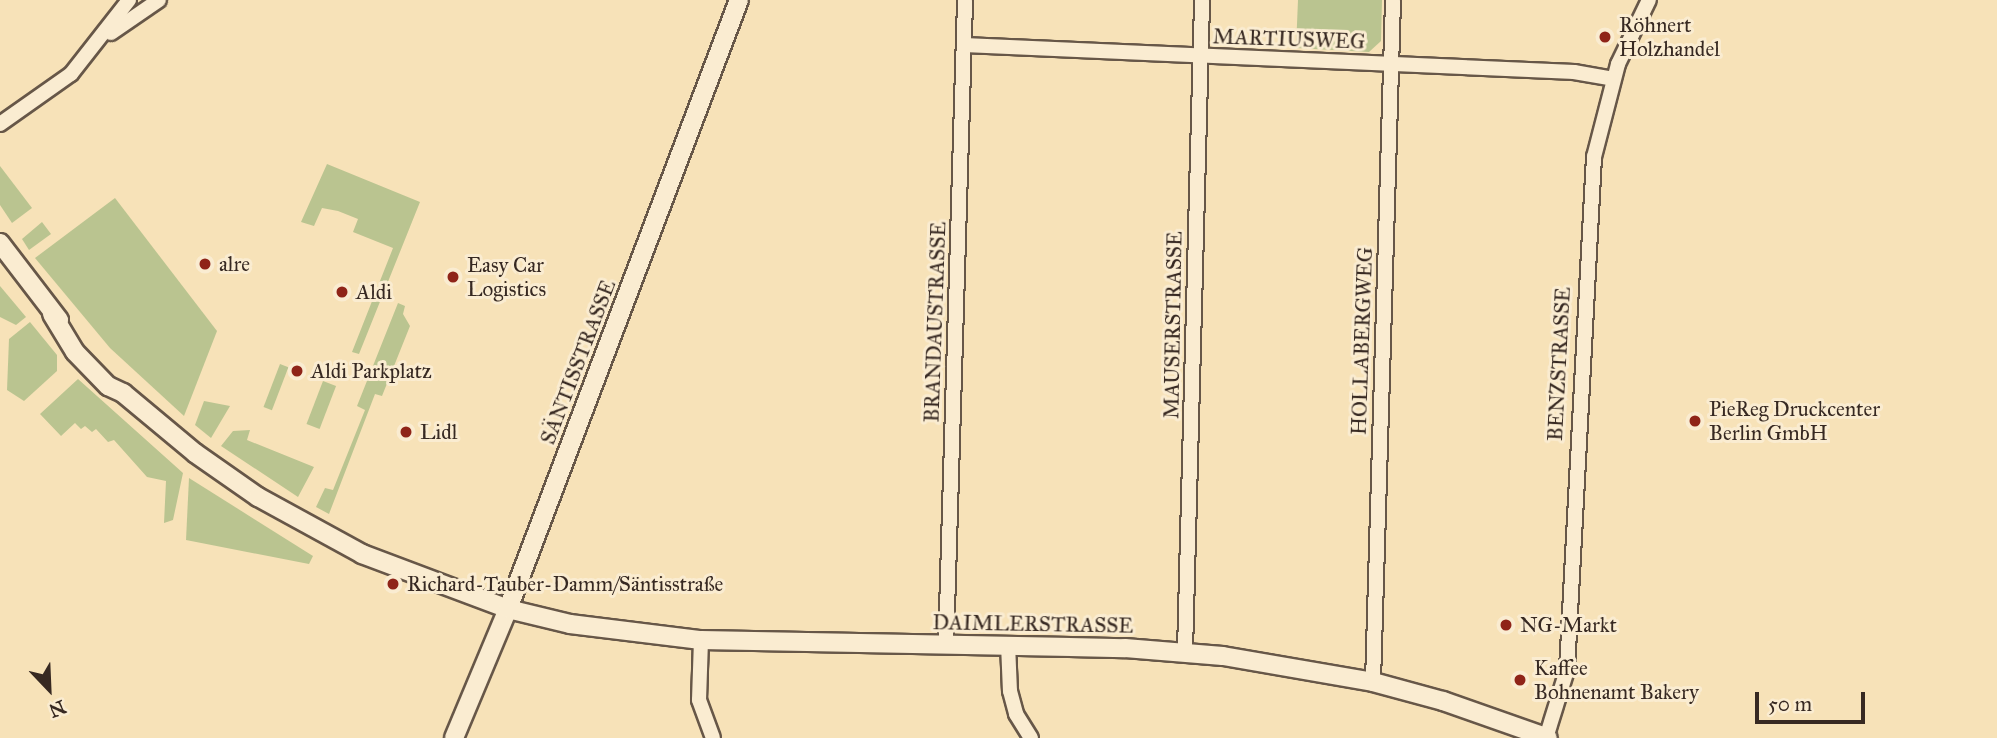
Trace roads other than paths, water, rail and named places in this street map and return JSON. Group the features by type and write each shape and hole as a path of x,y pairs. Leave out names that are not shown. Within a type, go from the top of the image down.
{"street":[{"path":"0,124 54,90 101,40 129,0"},
{"path":"101,40 159,0"},
{"name":"SÄNTISSTRASSE","path":"454,738 508,609 739,0"},
{"name":"BRANDAUSTRASSE","path":"946,645 965,0"},
{"name":"MAUSERSTRASSE","path":"1185,651 1202,0"},
{"name":"HOLLABERGWEG","path":"1373,682 1393,0"},
{"name":"BENZSTRASSE","path":"1547,738 1567,670 1588,214 1594,158 1613,79 1635,20 1648,0"},
{"name":"MARTIUSWEG","path":"964,45 1574,72 1613,79"},
{"name":"DAIMLERSTRASSE","path":"0,243 85,363 108,386 123,393 195,453 293,517 404,572 508,609 570,624 701,640 1008,644 1185,651 1373,682 1443,701 1547,738"},
{"path":"701,640 699,700 713,738"},
{"path":"1008,644 1010,691 1016,714 1031,738"}],"place":[{"name":"Röhnert Holzhandel","path":"1605,37"},
{"name":"alre","path":"205,264"},
{"name":"Easy Car Logistics","path":"453,277"},
{"name":"Aldi","path":"342,292"},
{"name":"Aldi Parkplatz","path":"297,371"},
{"name":"PieReg Druckcenter Berlin GmbH","path":"1695,421"},
{"name":"Lidl","path":"406,432"},
{"name":"Richard-Tauber-Damm/Säntisstraße","path":"393,584"},
{"name":"NG-Markt","path":"1506,625"},
{"name":"Kaffee Bohnenamt Bakery","path":"1520,680"}]}
